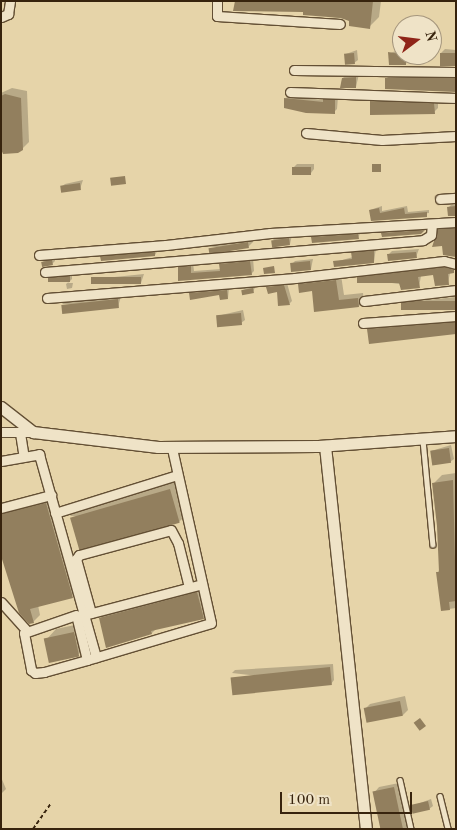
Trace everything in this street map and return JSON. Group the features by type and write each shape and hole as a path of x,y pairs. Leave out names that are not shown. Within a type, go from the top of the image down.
{"street":[{"path":"1,17 8,14 10,1"},
{"path":"217,1 217,16 340,24"},
{"path":"294,70 456,72"},
{"path":"290,92 456,98"},
{"path":"306,132 382,140 456,136"},
{"path":"440,199 456,198"},
{"path":"39,254 166,245 270,233 456,222"},
{"path":"45,272 423,240 431,236 432,224"},
{"path":"47,298 295,278 444,261 456,264"},
{"path":"364,301 456,290"},
{"path":"363,323 456,316"},
{"path":"1,407 33,432"},
{"path":"1,432 33,432 172,448 325,446 456,436"},
{"path":"20,432 24,457"},
{"path":"325,446 366,829"},
{"path":"26,630 24,638 32,670 35,673 91,659 210,623 172,448"},
{"path":"1,461 39,454 55,513 88,614"},
{"path":"55,513 177,475"},
{"path":"1,508 51,495"},
{"path":"91,659 88,614 76,559 79,555 171,530 178,543 189,587"},
{"path":"88,614 202,584"},
{"path":"1,602 26,630"},
{"path":"26,630 76,615 91,659"}],"lane":[{"path":"422,438 434,546"},
{"path":"400,780 411,829"},
{"path":"440,796 448,829"}],"path":[{"path":"33,829 51,803"}],"building":[{"path":"235,1 373,1 370,29 349,26 349,21 341,18 303,15 303,12 233,11"},
{"path":"388,52 392,53 392,65 389,65"},
{"path":"354,53 355,64 345,65 344,54"},
{"path":"442,53 456,53 456,66 440,66 442,65"},
{"path":"356,77 356,88 340,88 342,78"},
{"path":"385,78 456,78 456,92 385,89"},
{"path":"5,94 21,98 23,150 18,153 3,154 1,149 1,96"},
{"path":"284,98 323,102 323,99 335,100 335,114 306,113 284,108"},
{"path":"370,101 434,103 435,114 370,115"},
{"path":"372,164 381,164 381,172 372,172"},
{"path":"292,167 311,167 311,175 292,175"},
{"path":"125,176 126,184 111,186 110,178"},
{"path":"80,183 81,190 61,193 60,186"},
{"path":"456,206 456,216 448,216 447,207"},
{"path":"379,208 380,213 404,208 405,214 427,212 427,217 371,221 369,210"},
{"path":"456,228 456,257 443,255 442,246 432,247 438,229"},
{"path":"425,230 421,234 382,237 381,233"},
{"path":"358,234 359,239 312,243 311,237"},
{"path":"289,238 290,245 272,247 271,241"},
{"path":"248,242 249,248 209,254 208,248"},
{"path":"374,250 374,263 334,267 333,261 352,259 351,252"},
{"path":"155,252 155,256 101,261 100,256"},
{"path":"416,252 417,258 388,261 387,254"},
{"path":"52,260 53,265 42,267 41,262"},
{"path":"250,261 252,275 178,281 178,267 191,266 191,273 220,271 219,264"},
{"path":"310,261 311,270 291,272 290,263"},
{"path":"274,266 275,273 264,274 263,268"},
{"path":"444,267 454,270 454,273 448,274 449,285 435,286 433,275 418,277 420,288 401,290 399,283 357,283 357,277"},
{"path":"48,276 70,276 70,282 48,282"},
{"path":"91,277 141,277 141,284 91,284"},
{"path":"336,280 339,300 358,298 359,307 314,312 312,291 299,293 298,284"},
{"path":"284,285 290,305 278,306 277,292 268,294 266,287"},
{"path":"253,288 254,293 242,295 241,290"},
{"path":"227,290 228,299 220,300 219,295 190,300 189,293"},
{"path":"118,299 119,308 62,314 61,305"},
{"path":"401,301 456,301 456,310 401,310"},
{"path":"241,313 242,325 217,327 216,315"},
{"path":"456,322 456,334 369,344 367,329"},
{"path":"449,448 451,463 432,465 430,451"},
{"path":"453,480 456,601 449,602 450,610 441,611 436,572 439,572 437,526 432,483"},
{"path":"170,489 180,523 80,551 70,518"},
{"path":"46,503 73,598 30,609 34,623 29,624 19,613 1,556 1,514"},
{"path":"197,592 204,619 151,631 152,634 106,648 99,618"},
{"path":"74,632 79,656 49,663 44,638"},
{"path":"330,667 332,685 232,695 231,677"},
{"path":"400,701 403,716 367,723 364,708"},
{"path":"420,718 426,726 420,731 414,723"},
{"path":"394,787 403,829 380,829 372,792"},
{"path":"428,801 430,810 412,814 410,805"}]}
